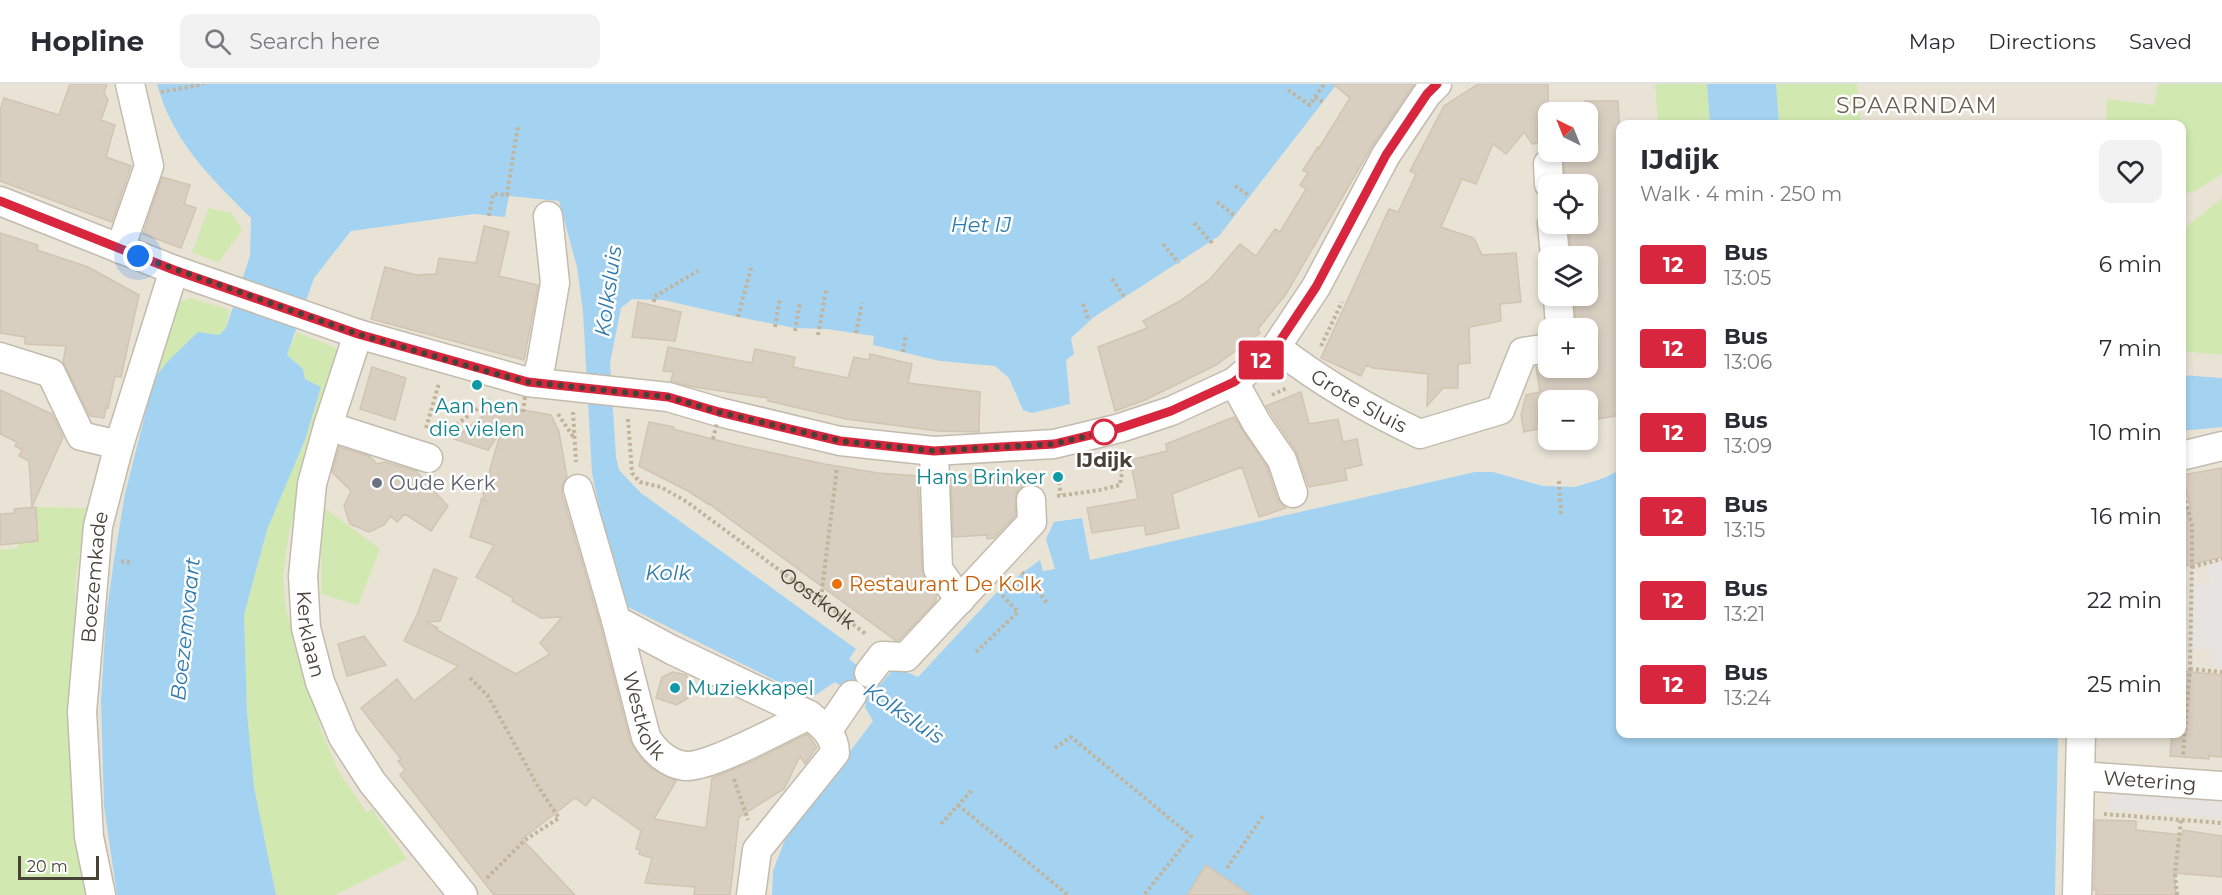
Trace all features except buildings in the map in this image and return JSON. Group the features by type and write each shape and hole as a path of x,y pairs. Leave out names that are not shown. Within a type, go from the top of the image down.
{"street":[{"path":"0,201 174,270 358,334 482,370 530,390 584,388 625,404 668,397 719,412 840,441 934,451 1054,444 1130,425 1171,411 1234,382 1276,347 1316,287 1386,155 1427,94 1437,84"},
{"path":"120,249 149,166 141,89"},
{"path":"530,390 541,364 555,283 548,216"},
{"name":"Boezemkade","path":"101,895 89,837 82,690 98,526 119,445 174,270"},
{"name":"Kerklaan","path":"358,334 312,484 303,576 306,627 320,682 343,737 372,782 470,891"},
{"name":"Grote Sluis","path":"1276,347 1308,372 1381,416 1420,434 1500,411 1522,352 1538,350"},
{"path":"0,357 51,373 81,436 119,445"},
{"path":"1234,382 1256,422 1282,460 1293,494"},
{"path":"328,426 423,456"},
{"path":"2186,455 2222,446"},
{"path":"934,451 938,569 960,600"},
{"name":"Westkolk","path":"578,489 616,620 646,737 651,746 666,759 686,766 697,765 818,722"},
{"path":"876,664 906,657 960,600 1032,522 1031,500"},
{"name":"Westkolk","path":"616,620 818,722"},
{"path":"751,895 757,850 835,753 835,748 818,722 852,695"},
{"path":"2077,895 2081,738"},
{"name":"Wetering","path":"2080,776 2222,786"}],"path":[{"path":"141,89 204,84"},
{"path":"1288,90 1310,105 1324,84"},
{"path":"1316,97 1323,102"},
{"path":"489,216 493,194 507,195 518,125"},
{"path":"1235,186 1250,196"},
{"path":"1217,202 1234,216"},
{"path":"1194,224 1214,244"},
{"path":"1162,244 1179,263"},
{"path":"738,317 751,268"},
{"path":"654,302 654,297 698,271"},
{"path":"1112,279 1125,298"},
{"path":"818,335 826,290"},
{"path":"775,327 780,298"},
{"path":"795,331 800,302"},
{"path":"856,333 862,303"},
{"path":"1083,304 1089,321"},
{"path":"903,352 906,333"},
{"path":"423,456 438,385"},
{"path":"523,412 530,390"},
{"path":"423,456 451,429 490,399"},
{"name":"Oostkolk","path":"625,404 632,473 640,482 661,487 687,502 864,630 876,664"},
{"path":"573,423 574,438"},
{"path":"713,439 717,423"},
{"path":"821,598 840,441"},
{"path":"1061,495 1100,490 1120,484 1122,472 1119,458"},
{"path":"1559,482 1561,516"},
{"path":"2186,502 2192,525 2190,669 2186,720"},
{"path":"2192,567 2222,559"},
{"path":"1023,572 1048,604"},
{"path":"976,652 1018,612 998,591"},
{"path":"2190,669 2222,672"},
{"path":"470,678 488,696 536,783 559,818 525,840 470,891"},
{"path":"1055,748 1071,737 1191,836 1144,895"},
{"path":"2181,783 2185,738"},
{"path":"726,754 757,850"},
{"path":"941,824 973,789"},
{"path":"958,805 1068,895"},
{"path":"2080,812 2222,823"},
{"path":"1227,868 1263,816"},
{"path":"2177,895 2175,873 2181,820"}],"shaded area":[{"path":"0,84 2222,84 2222,895 2007,895 2020,738 2186,738 2186,120 1616,120 1616,546 1514,895 3,895 0,890"},
{"path":"2222,561 2222,668 2212,667 2213,650 2191,649 2193,585 2210,583 2207,565"},
{"path":"2109,791 2222,799 2222,818 2108,810"}],"green space":[{"path":"1655,84 1707,84 1710,120 1658,120"},
{"path":"1776,84 1857,84 1861,120 1779,120"},
{"path":"2158,84 2222,84 2222,174 2195,191 2186,193 2186,120 2106,120 2107,99 2154,105"},
{"path":"2222,198 2222,355 2186,351 2186,227"},
{"path":"209,208 232,213 242,231 218,263 192,252"},
{"path":"191,298 230,310 226,328 219,335 198,332 167,362 154,379 175,304"},
{"path":"297,332 336,348 341,367 308,460 289,533 283,579 286,609 321,730 339,772 367,813 372,809 407,859 335,895 276,895 254,787 247,712 244,615 267,530 305,440 321,387 305,379 303,369 287,355"},
{"path":"322,506 380,549 358,605 321,594"},
{"path":"36,507 88,508 76,575 72,709 90,895 0,895 0,550 18,548 18,543 39,530"}],"water":[{"path":"157,84 1337,84 1219,236 1094,317 1071,338 1074,354 1066,360 1070,404 1032,413 1023,410 1009,378 995,366 940,361 873,345 874,336 827,329 795,328 663,300 632,299 621,308 610,363 616,457 619,470 641,493 856,649 849,659 881,684 895,667 918,677 997,592 1040,560 1043,571 1055,569 1046,539 1054,522 1082,518 1090,560 1475,472 1493,472 1543,486 1575,487 1616,472 1616,738 2058,738 2055,895 772,895 773,871 786,837 873,721 865,707 866,704 835,682 811,698 626,606 603,528 592,473 583,312 577,267 559,201 509,196 505,217 474,214 351,231 314,278 287,355 303,369 305,379 321,387 305,440 267,530 244,615 247,712 254,787 276,895 117,895 104,806 101,701 106,617 125,494 154,379 167,362 198,332 219,335 226,328 250,256 251,218 194,157 164,105"},
{"path":"1707,84 1776,84 1779,120 1710,120"},
{"path":"2186,375 2222,378 2222,427 2186,431"}],"bus line":[{"name":"12","path":"0,201 174,270 358,334 528,382 668,397 719,412 840,441 934,451 1054,444 1120,428 1171,411 1234,382 1276,347 1316,287 1386,155 1427,94 1437,84"}],"place":[{"name":"Aan hen die vielen","path":"477,385"},
{"name":"IJdijk","path":"1104,432"},
{"name":"Hans Brinker","path":"1058,477"},
{"name":"Oude Kerk","path":"377,483"},
{"name":"Restaurant De Kolk","path":"837,584"},
{"name":"Muziekkapel","path":"675,688"}],"district":[{"name":"SPAARNDAM","path":"1917,105"}],"route":[{"path":"138,256 358,334 482,370 528,382 668,397 719,412 840,441 934,451 1054,444 1112,430 1104,432"}],"water label":[{"name":"Het IJ","path":"981,224"},
{"name":"Kolksluis","path":"608,291"},
{"name":"Kolk","path":"668,572"},
{"name":"Boezemvaart","path":"185,629"},
{"name":"Kolksluis","path":"904,713"}]}
